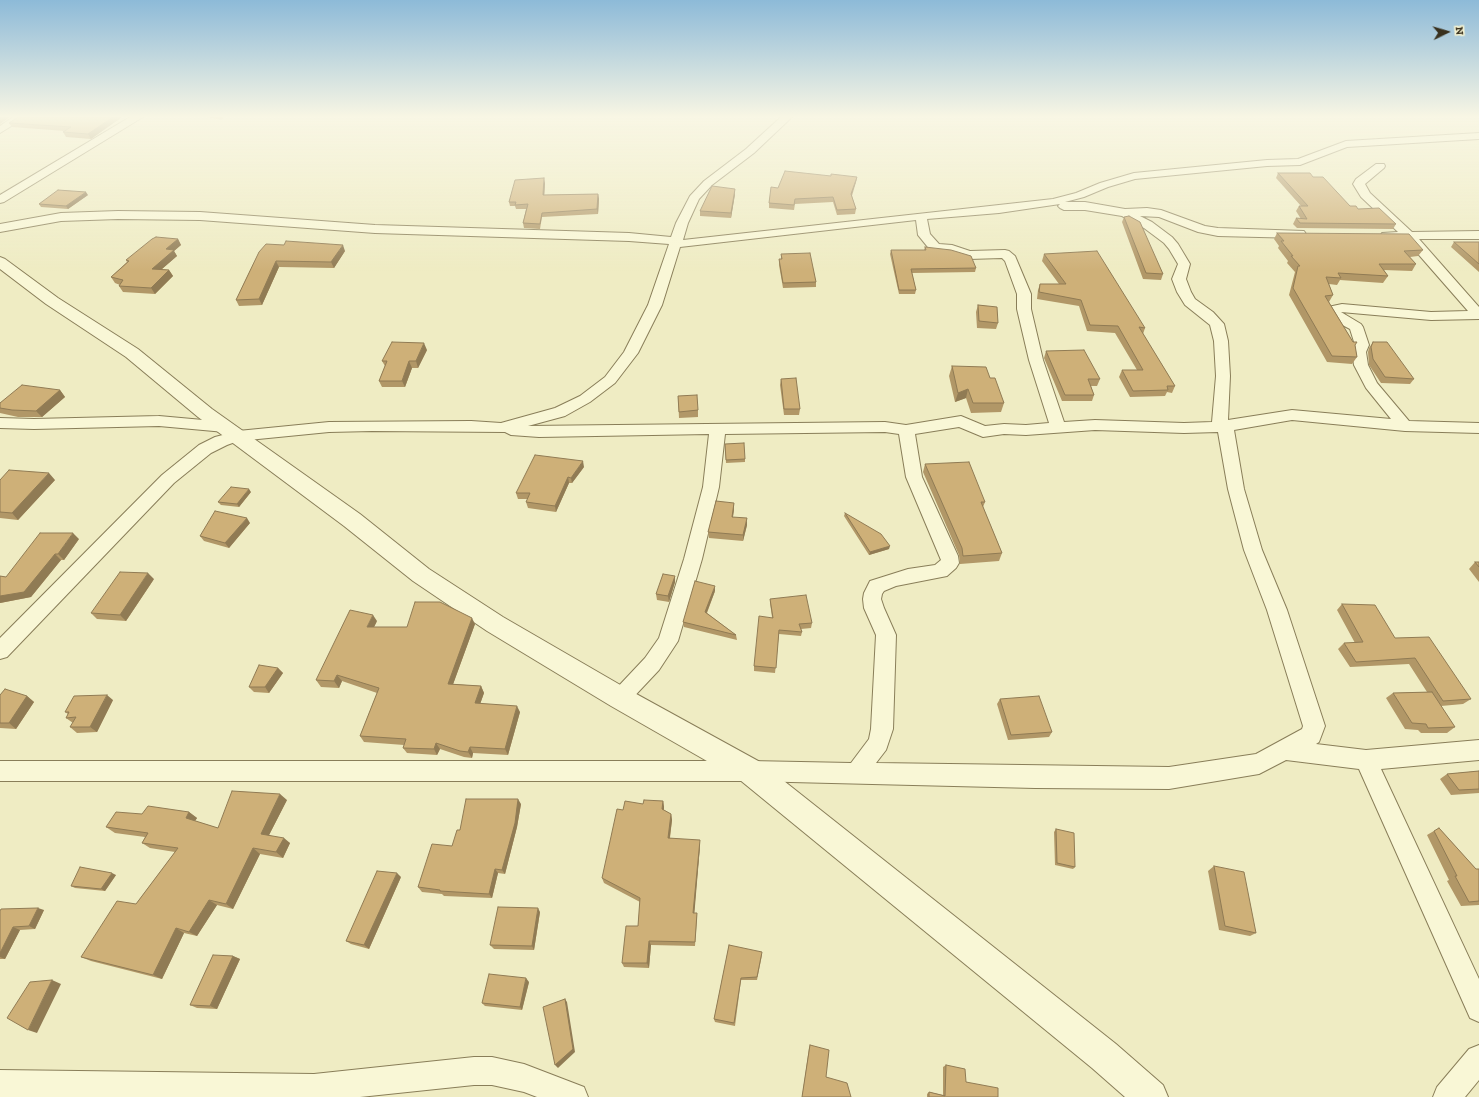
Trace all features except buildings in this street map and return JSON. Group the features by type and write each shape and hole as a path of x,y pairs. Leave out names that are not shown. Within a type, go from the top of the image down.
{"street":[{"path":"0,200 53,168"},
{"path":"501,428 560,412 585,399 610,380 631,353 655,305 682,223 694,198 708,183 727,168"},
{"path":"999,210 1069,199 1104,185 1134,176 1214,168"},
{"path":"1377,168 1360,181 1359,184 1365,195 1409,236 1479,315"},
{"path":"0,228 60,217 118,215 200,216 375,229 629,237 676,242 921,216 1080,206 1125,213 1147,212 1161,214 1202,229 1239,233 1311,235"},
{"path":"0,771 750,771 1035,777 1169,778 1258,764 1311,736 1314,726 1276,610 1253,550 1236,489 1223,426 1223,376 1221,341 1218,328 1215,321 1190,302 1184,292 1179,279 1184,264 1174,247 1166,238 1148,225 1125,213"},
{"path":"921,216 924,235 935,248 952,249 969,255 1005,254 1011,259 1021,283 1024,294 1026,316 1036,360 1058,428"},
{"path":"1166,238 1184,232 1202,229"},
{"path":"1371,236 1479,235"},
{"path":"0,262 52,301 132,353 205,413 232,431 352,520 420,575 495,624 620,698 750,771 1104,1056 1152,1097"},
{"path":"1405,426 1371,384 1364,372 1361,365 1359,352 1362,345 1356,327 1336,316 1333,310 1342,308 1359,309 1431,316 1479,315"},
{"path":"0,437 8,423 159,421 232,431 372,426 471,426 501,428 522,432 540,432 561,430 885,427 906,430 961,421 983,432 1004,429 1058,428 1095,425 1177,428 1223,426 1292,415 1405,426 1479,428"},
{"path":"620,698 652,664 668,641 693,558 711,487 718,429"},
{"path":"856,774 878,742 882,729 886,635 874,608 872,600 873,593 877,586 908,576 940,571 950,563 949,556 914,477 906,430"},
{"path":"0,651 168,479 206,449 221,441 232,431"},
{"path":"1286,750 1366,760 1479,750"},
{"path":"1366,760 1479,1009"},
{"path":"1447,1097 1479,1059"},
{"path":"0,1084 314,1088 474,1071 492,1071 524,1078 574,1097"}]}
